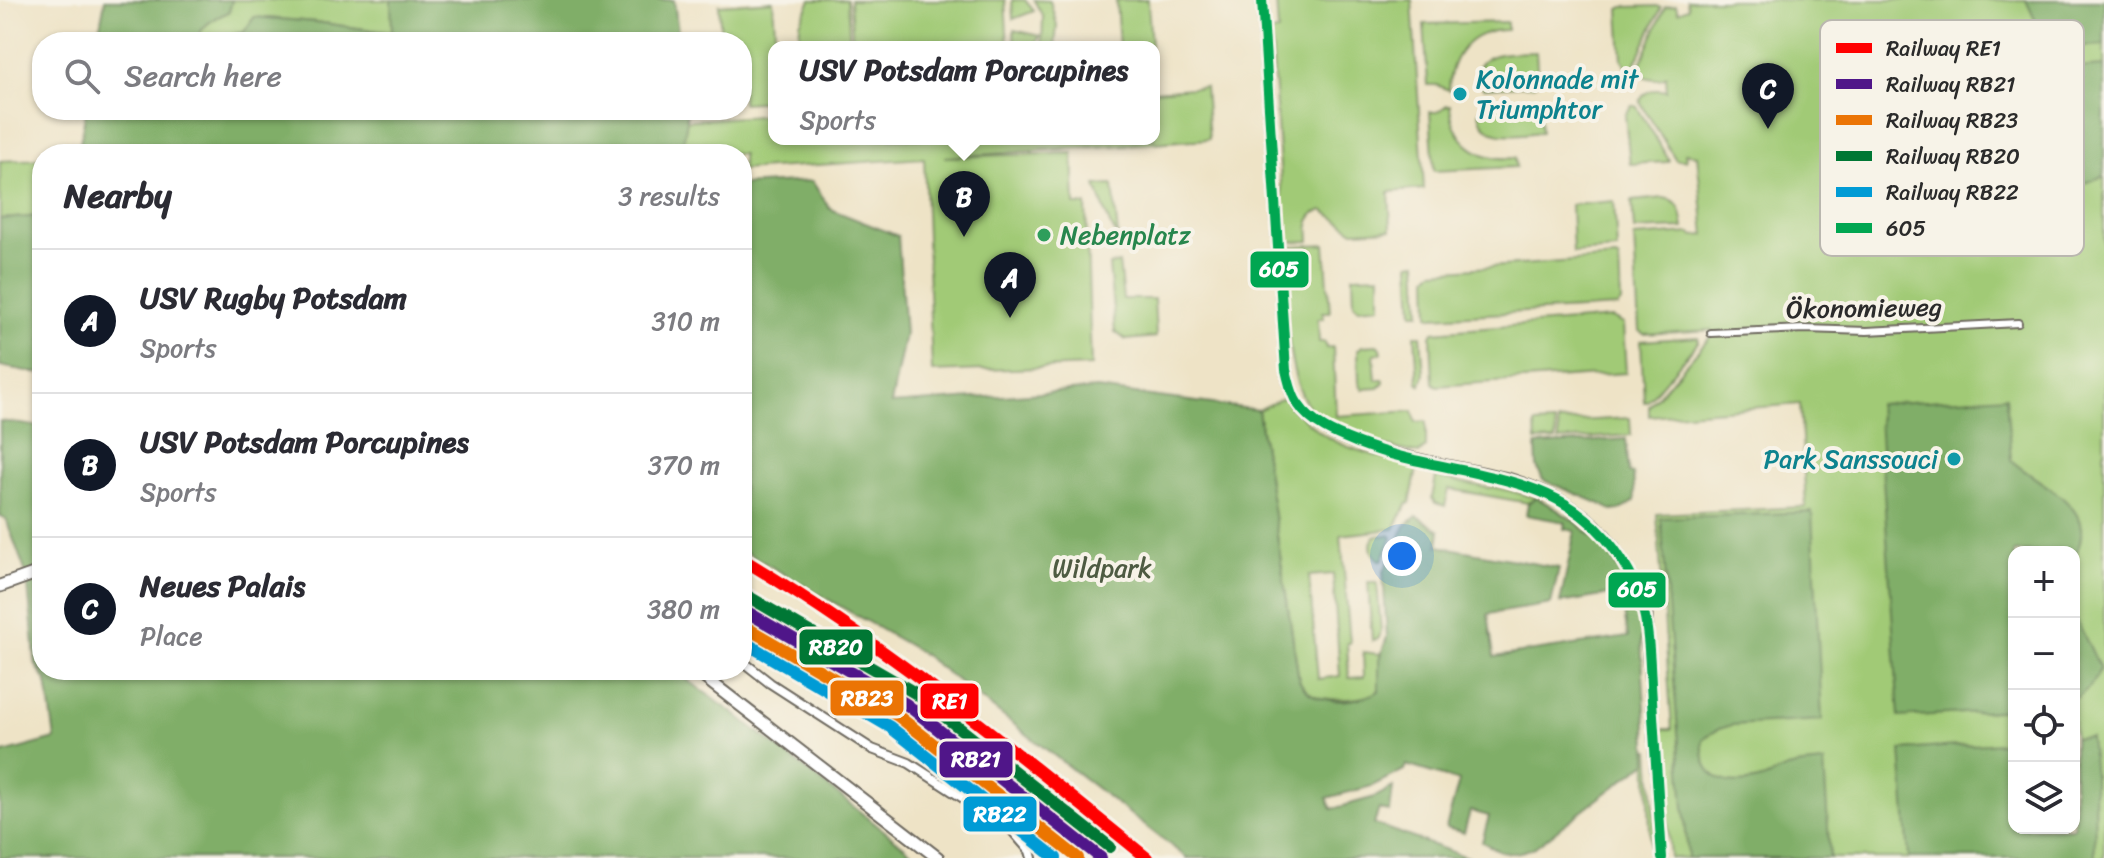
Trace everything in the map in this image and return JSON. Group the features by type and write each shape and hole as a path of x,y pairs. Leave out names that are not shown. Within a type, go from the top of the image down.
{"street":[{"path":"1262,0 1286,370 1291,392 1298,406 1309,417 1340,437 1531,487 1584,517 1602,533 1635,583 1646,614 1662,858"},
{"name":"Ökonomieweg","path":"1711,333 1805,329 1867,331 2018,323"},
{"path":"0,586 32,575"},
{"path":"752,669 872,749 909,763 1011,829 1030,851 1032,858"},
{"path":"708,680 938,858"}],"green space":[{"path":"105,0 232,0 229,12 208,23 200,32 99,32"},
{"path":"232,0 391,0 393,32 254,17 245,32 200,32 208,23 229,11"},
{"path":"391,0 674,0 678,32 392,32"},
{"path":"811,0 847,0 850,41 799,41 800,23"},
{"path":"850,0 1005,0 1008,41 853,41"},
{"path":"1012,0 1025,0 1034,11 1013,19"},
{"path":"1034,0 1050,1 1057,25 1056,41 1042,41 1043,17"},
{"path":"1116,0 1148,0 1151,41 1119,41"},
{"path":"1276,0 1412,0 1424,189 1389,192 1391,229 1354,231 1323,210 1314,213 1309,221 1310,241 1285,242 1271,32 1278,31"},
{"name":"Park Sanssouci","path":"1687,0 2104,0 2104,858 1670,858 1661,729 1672,729 1657,514 1806,507 1800,404 1649,416 1649,406 1711,336 1711,330 1644,334 1639,331 1634,237 1705,235 1697,155 1685,153 1686,160 1676,160 1640,102 1650,91 1667,91 1666,76 1649,78 1640,74 1639,68 1665,7 1676,5 1678,12 1688,8"},
{"path":"2026,0 2104,0 2104,45 2084,46 2084,20 2035,20"},
{"path":"773,1 776,41 768,41 768,101 752,102 752,32 720,32 719,5"},
{"path":"1661,8 1630,70 1622,60 1619,9"},
{"path":"254,17 385,32 244,32"},
{"path":"1507,22 1507,30 1482,35 1464,47 1453,66 1449,90 1428,85 1424,24"},
{"path":"1014,30 1040,36 1037,41 1015,41"},
{"path":"1536,52 1538,82 1535,85 1483,88 1477,71 1486,59 1502,54"},
{"path":"2104,66 2104,176 2084,183 2084,67"},
{"path":"1205,87 1209,139 1160,142 1160,91"},
{"path":"1539,101 1541,132 1503,134 1487,128 1482,122 1479,112 1484,108 1484,102"},
{"path":"1450,105 1456,129 1469,146 1489,156 1515,158 1516,167 1434,171 1430,112 1437,112"},
{"path":"1632,105 1637,107 1669,160 1667,162 1630,164 1625,115"},
{"path":"768,115 768,145 1121,145 944,157 1073,153 1075,205 1086,205 1091,366 932,372 924,158 752,169 752,144 290,144 691,120 752,120 752,116"},
{"path":"84,120 687,121 683,144 80,144"},
{"path":"32,159 32,217 0,219 0,161"},
{"name":"Wildpark","path":"812,181 830,209 898,236 905,334 891,404 1097,389 1258,410 1299,680 1313,695 1347,700 1379,691 1379,660 1387,637 1383,573 1405,526 1417,516 1440,531 1438,546 1559,568 1551,604 1488,614 1494,657 1628,637 1621,593 1560,603 1575,531 1564,529 1565,522 1526,515 1528,503 1537,498 1559,511 1594,538 1608,554 1620,571 1637,612 1644,637 1641,638 1648,761 1535,847 1520,852 1502,851 1482,842 1489,816 1470,811 1464,833 1446,828 1459,781 1406,765 1404,770 1372,786 1327,798 1332,809 1375,797 1393,787 1390,812 1379,809 1374,824 1469,858 1187,858 920,652 752,556 752,184"},
{"path":"1113,185 1118,236 1110,225 1096,186"},
{"path":"1664,198 1677,205 1684,228 1634,230 1632,201"},
{"path":"1614,201 1617,250 1573,253 1571,205"},
{"path":"32,217 32,372 0,366 0,219"},
{"path":"1325,244 1330,312 1323,312 1324,318 1318,319 1319,342 1325,342 1326,348 1333,347 1336,416 1413,411 1416,422 1426,421 1426,447 1419,454 1368,441 1331,426 1307,405 1298,386 1288,340 1284,247"},
{"path":"1619,260 1621,302 1617,307 1429,315 1428,277 1434,271"},
{"path":"1417,262 1420,313 1413,313 1410,263"},
{"path":"1119,263 1123,299 1154,299 1156,337 1126,340 1115,332 1109,265"},
{"path":"1380,275 1380,306 1358,308 1354,304 1353,276"},
{"path":"1612,318 1623,324 1626,373 1437,386 1433,383 1433,332"},
{"path":"1415,335 1421,335 1424,375 1421,385 1418,382"},
{"path":"1698,337 1699,341 1644,402 1641,341"},
{"path":"1377,345 1382,353 1374,354 1376,380 1384,380 1384,383 1379,388 1363,389 1359,383 1358,350 1362,346"},
{"path":"1287,396 1299,413 1326,436 1359,451 1414,465 1417,469 1410,503 1394,529 1341,535 1350,643 1347,643 1349,678 1364,677 1363,652 1379,654 1383,650 1380,684 1376,693 1351,699 1323,698 1309,693 1299,680 1258,410","holes":["1333,574 1340,676 1318,679 1309,576"]},
{"path":"2006,396 2011,460 2064,500 2080,524 2078,546 2008,546 2008,710 1899,717 1878,404"},
{"path":"1630,418 1631,435 1559,440 1558,422"},
{"path":"0,421 32,426 32,625 27,576 6,519 0,516"},
{"path":"1555,423 1556,440 1536,441 1535,424"},
{"path":"1626,439 1635,501 1619,510 1611,510 1543,480 1537,467 1536,445"},
{"path":"1436,477 1537,498 1528,503 1449,489 1445,506 1435,503 1432,498"},
{"path":"1812,512 1822,720 1732,725 1703,739 1703,753 1706,764 1718,778 1738,783 1762,779 1796,766 1824,763 1830,858 1688,858 1661,518"},
{"path":"1390,535 1392,538 1382,560 1379,560 1371,549 1373,539 1375,536"},
{"path":"1368,582 1377,582 1381,631 1379,638 1372,641"},
{"path":"2080,627 2100,668 2080,695"},
{"path":"688,680 919,858 0,858 0,754 55,739 47,682"},
{"path":"2090,737 2095,858 1909,858 1901,750 2008,742 2008,834 2080,834 2080,738"},
{"path":"1647,750 1650,750 1657,858 1651,858"}],"rail line":[{"name":"RE1","path":"752,565 899,663 1000,739 1147,858"},
{"name":"RB20","path":"752,599 915,693 1110,847"},
{"name":"RB21","path":"752,615 906,704 1101,858"},
{"name":"RB23","path":"752,631 898,716 1078,858"},
{"name":"RB22","path":"752,647 890,727 1056,858"}],"transit line":[{"name":"605","path":"1262,0 1286,370 1294,396 1317,423 1358,443 1398,456 1516,483 1552,497 1584,517 1612,546 1636,587 1647,629 1662,858"}],"place":[{"name":"Kolonnade mit Triumphtor","path":"1460,94"},
{"name":"Neues Palais","path":"1768,129"},
{"name":"Nebenplatz","path":"1044,235"},
{"name":"USV Potsdam Porcupines","path":"964,237"},
{"name":"USV Rugby Potsdam","path":"1010,318"},
{"name":"Park Sanssouci","path":"1954,459"}]}
